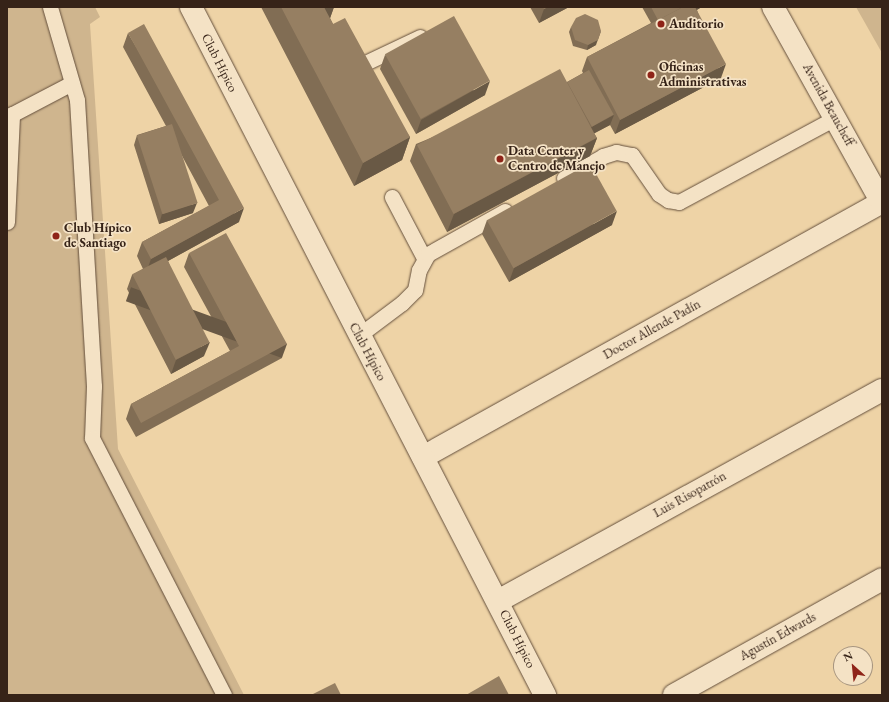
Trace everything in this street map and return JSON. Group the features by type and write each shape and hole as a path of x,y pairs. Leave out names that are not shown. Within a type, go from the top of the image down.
{"street":[{"name":"Club Hípico","path":"191,7 358,336 423,457 545,695"},
{"name":"Avenida Beaucheff","path":"773,7 882,203"},
{"name":"Doctor Allende Padín","path":"423,457 882,203"},
{"name":"Luis Risopatrón","path":"498,601 882,390"},
{"name":"Agustín Edwards","path":"674,695 882,579"}],"lane":[{"path":"50,7 77,100 94,386 92,438 224,695"},
{"path":"345,47 353,61 363,64 435,30"},
{"path":"7,222 10,116 72,83"},
{"path":"550,186 603,156 616,152 632,155 659,194 668,200 679,202 835,118"},
{"path":"358,336 402,303 415,290 424,258 392,197"},
{"path":"424,258 517,205"}],"shaded area":[{"name":"Club Hípico de Santiago","path":"7,7 95,7 100,17 90,24 118,449 244,695 7,695"},
{"path":"856,7 882,7 882,53"}],"building":[{"path":"281,7 324,7 333,24 345,18 410,137 363,163"},
{"path":"651,7 683,7 658,20"},
{"name":"Oficinas Administrativas","path":"683,7 695,7 726,64 620,120 587,57"},
{"path":"585,14 598,20 601,31 598,40 588,45 575,40 571,27 576,18"},
{"path":"454,16 490,81 421,119 385,54"},
{"path":"144,24 244,208 151,259 142,242 219,200 128,33"},
{"name":"Data Center y Centro de Manejo","path":"560,69 597,138 454,214 417,145"},
{"path":"589,70 614,115 592,127 567,82"},
{"path":"172,124 198,203 162,214 137,135"},
{"path":"590,163 617,211 513,268 487,220"},
{"path":"226,233 287,344 141,423 131,404 239,346 189,253"},
{"path":"166,257 210,343 176,360 132,274"},
{"path":"499,676 509,695 466,695"},
{"path":"335,683 341,695 311,695"}],"place":[{"name":"Auditorio","path":"661,24"},
{"name":"Oficinas Administrativas","path":"651,75"},
{"name":"Data Center y Centro de Manejo","path":"500,159"},
{"name":"Club Hípico de Santiago","path":"56,236"}]}
